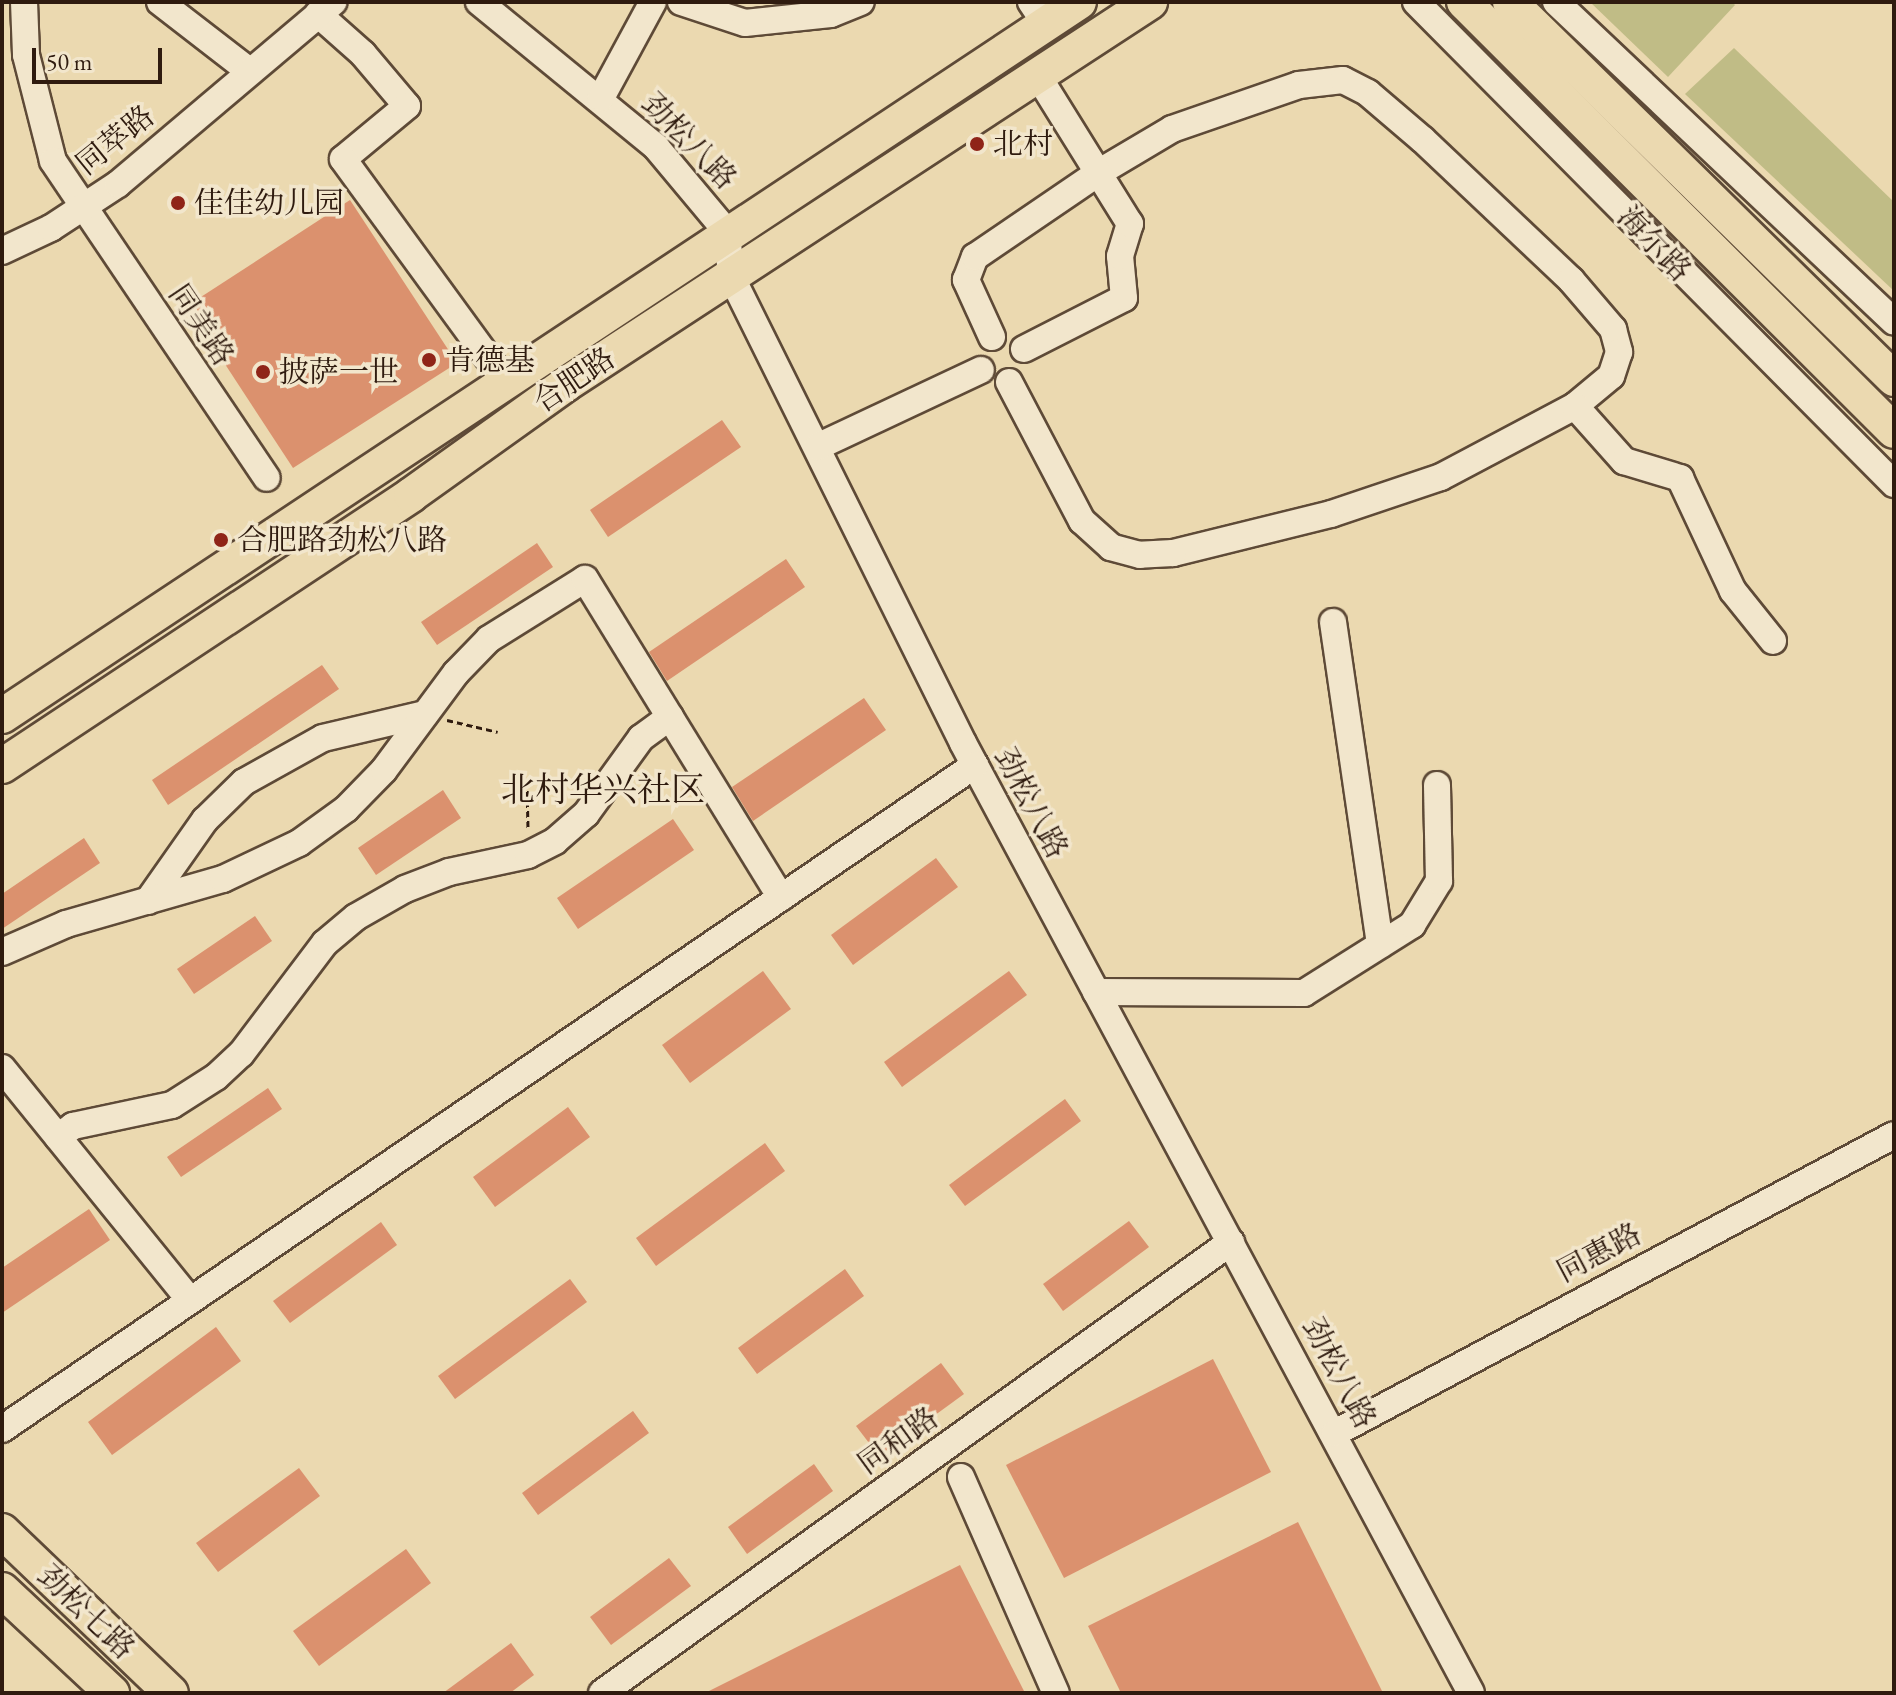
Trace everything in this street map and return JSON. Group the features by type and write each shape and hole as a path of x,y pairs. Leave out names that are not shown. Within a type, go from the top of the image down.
{"main road":[{"name":"合肥路","path":"2,716 727,232 1039,13 1079,2"},
{"name":"合肥路","path":"2,766 731,276 1039,78 1150,2"},
{"name":"海尔路","path":"1464,2 1894,431"},
{"path":"1510,2 1894,379"},
{"name":"劲松七路","path":"2,1531 171,1693"},
{"name":"劲松七路","path":"2,1590 112,1693"}],"street":[{"name":"同美路","path":"24,2 26,55 38,118 53,161 267,478"},
{"path":"160,2 248,70"},
{"name":"劲松八路","path":"479,2 601,98 695,188 727,232 731,276 975,765 1335,1433 1471,1693"},
{"path":"601,98 653,2"},
{"path":"681,2 745,23 831,14 861,2"},
{"name":"海尔路","path":"1416,2 1894,484"},
{"path":"1556,2 1894,322"},
{"name":"同萃路","path":"2,251 83,207 118,184 248,70 325,8"},
{"path":"325,8 407,106 343,159 505,381"},
{"path":"1024,349 1124,298 1120,256 1130,224 1039,78"},
{"path":"992,337 970,295 968,267 1098,173 1172,129 1241,103 1299,85 1353,83 1423,140 1571,280 1613,329 1618,363 1597,390 1575,406 1427,482 1331,514 1173,553 1140,555 1111,547 1082,521 1009,382"},
{"path":"992,337 1014,338 1024,349 1022,372 1009,382 993,381 981,370 978,355 992,337"},
{"path":"817,447 981,370"},
{"path":"1575,406 1624,461 1680,478 1733,591 1773,641"},
{"path":"2,952 66,924 223,879 299,843 346,809 384,770 425,714 489,639 585,579 781,897"},
{"path":"1333,622 1380,945"},
{"path":"148,901 205,820 244,782 323,738 425,714"},
{"path":"58,1137 73,1126 172,1105 216,1077 241,1054 325,943 356,917 405,889 449,872 528,855 555,841 586,814 633,746 670,717"},
{"path":"2,1429 975,765"},
{"path":"1096,992 1304,993 1412,925 1439,881 1437,785"},
{"path":"2,1068 190,1300"},
{"name":"同惠路","path":"1335,1433 1894,1135"},
{"name":"同和路","path":"602,1693 1231,1242"},
{"path":"961,1477 1056,1693"}],"path":[{"path":"425,714 498,732"},
{"path":"527,781 528,855"}],"shaded area":[{"path":"1590,2 1732,2 1735,5 1668,77"},
{"path":"1734,48 1894,202 1894,291 1685,94"}],"building":[{"path":"350,200 457,363 293,468 187,306"},
{"path":"722,420 741,447 608,537 590,510"},
{"path":"537,543 553,567 437,645 421,622"},
{"path":"786,559 805,587 667,681 649,652"},
{"path":"322,665 339,689 168,805 152,780"},
{"path":"864,698 886,730 753,821 732,787"},
{"path":"443,790 461,818 376,875 358,848"},
{"path":"673,819 694,850 578,929 557,898"},
{"path":"84,838 100,863 2,929 2,894"},
{"path":"936,858 958,887 853,965 831,935"},
{"path":"255,916 272,941 194,994 177,969"},
{"path":"763,971 791,1009 690,1083 662,1045"},
{"path":"1009,971 1027,995 902,1087 884,1062"},
{"path":"268,1088 282,1109 181,1177 167,1157"},
{"path":"1065,1099 1081,1121 965,1206 949,1185"},
{"path":"568,1107 590,1137 495,1207 473,1177"},
{"path":"765,1143 785,1171 656,1266 636,1238"},
{"path":"89,1209 110,1240 2,1313 2,1268"},
{"path":"1129,1221 1149,1247 1063,1311 1043,1284"},
{"path":"381,1222 397,1245 290,1323 273,1301"},
{"path":"845,1269 864,1296 757,1374 738,1348"},
{"path":"570,1279 587,1302 455,1399 438,1376"},
{"path":"216,1327 241,1361 112,1455 88,1422"},
{"path":"1213,1359 1271,1472 1064,1578 1006,1465"},
{"path":"941,1363 964,1394 879,1456 856,1426"},
{"path":"633,1411 649,1433 538,1515 522,1493"},
{"path":"814,1464 833,1491 747,1554 728,1527"},
{"path":"299,1468 320,1496 218,1572 196,1543"},
{"path":"1298,1522 1383,1693 1121,1693 1088,1626"},
{"path":"406,1549 431,1583 319,1666 293,1631"},
{"path":"669,1558 691,1586 611,1645 590,1617"},
{"path":"960,1565 1025,1693 705,1693"},
{"path":"511,1643 534,1675 510,1693 443,1693"}],"place":[{"name":"北村","path":"977,144"},
{"name":"佳佳幼儿园","path":"178,203"},
{"name":"肯德基","path":"429,360"},
{"name":"披萨一世","path":"263,372"},
{"name":"合肥路劲松八路","path":"221,540"}],"district":[{"name":"北村华兴社区","path":"603,790"}]}
